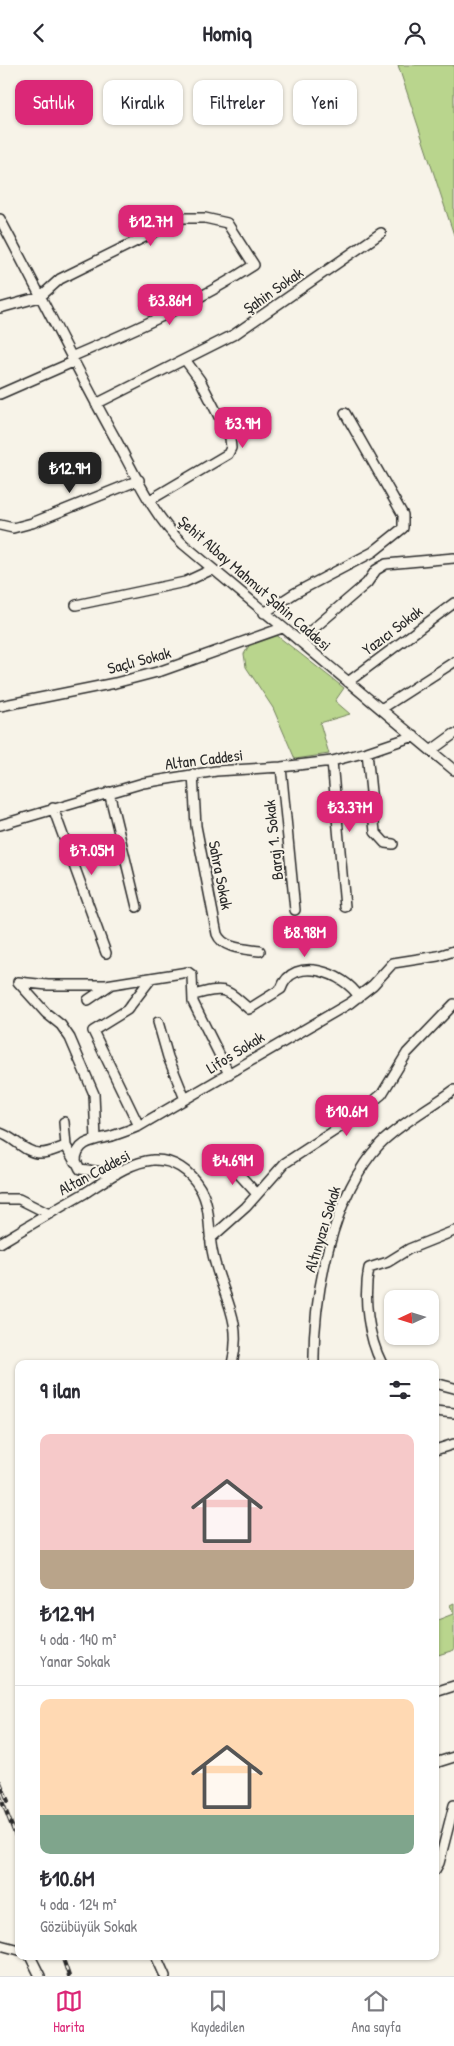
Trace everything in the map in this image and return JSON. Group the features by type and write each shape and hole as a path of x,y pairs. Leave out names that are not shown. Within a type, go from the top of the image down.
{"street":[{"path":"0,308 40,297 60,279 183,218 205,218 226,223 254,265 227,283 152,322 0,394"},
{"name":"Şehit Albay Mahmut Şahin Caddesi","path":"0,219 96,404 150,500 175,537 454,770"},
{"name":"Şahin Sokak","path":"96,404 186,361 235,334 381,233"},
{"path":"150,500 228,454 231,448 230,438 200,380 186,361"},
{"path":"264,613 295,593 373,552 404,528 402,515 346,413"},
{"path":"0,525 13,528 32,523 139,480"},
{"path":"299,641 367,583 376,570 386,564 454,558"},
{"path":"76,605 185,582 213,569"},
{"name":"Yazıcı Sokak","path":"348,682 454,603"},
{"name":"Saçlı Sokak","path":"0,706 161,671 282,628"},
{"path":"381,709 454,662"},
{"path":"432,750 454,734"},
{"name":"Altan Caddesi","path":"0,825 109,792 194,773 281,767 332,761 367,752 414,736"},
{"path":"367,752 375,832 385,843 393,843"},
{"path":"332,761 345,907"},
{"name":"Baraj 1. Sokak","path":"281,767 295,910"},
{"name":"Sahra Sokak","path":"194,773 196,826 217,934 220,940 233,947 260,951"},
{"path":"109,792 137,907"},
{"path":"53,808 106,953"},
{"name":"Lifos Sokak","path":"76,1164 75,1157 79,1149 86,1143 139,1126 229,1074 359,997 393,963 438,956 454,951"},
{"path":"193,995 218,989 226,990 249,1009 281,989 283,983 294,975 313,970 341,979 354,988 359,997"},
{"path":"96,1139 94,1094 70,1038 61,1025 46,1013 18,981 48,985 111,985 150,980 178,972 188,972 192,975 193,1002 229,1074"},
{"path":"139,1126 92,1031 127,1010 150,980"},
{"path":"88,1000 111,985"},
{"path":"210,1239 257,1194 285,1163 351,1120 382,1094 407,1053 454,1004"},
{"path":"158,1022 168,1057 186,1099"},
{"name":"Altınyazı Sokak","path":"314,1360 318,1292 348,1190 366,1161 387,1137 454,1090"},
{"path":"64,1122 66,1146 76,1164 83,1170 116,1174"},
{"path":"0,1133 13,1138 36,1153 45,1153 66,1146"},
{"name":"Altan Caddesi","path":"0,1243 116,1174 149,1161 160,1160 175,1164 192,1177 203,1194 208,1211 210,1239 216,1266 236,1329 236,1347 233,1360"},
{"path":"227,1161 257,1194"},
{"path":"0,1199 19,1199 49,1214"},
{"path":"381,1360 373,1338 366,1302 369,1268 388,1263 409,1249 454,1231"},
{"path":"439,1384 454,1388"},
{"path":"439,1411 454,1413"},
{"path":"439,1449 454,1444"},
{"path":"439,1691 454,1686"},
{"path":"439,1762 454,1757"},
{"path":"439,1863 454,1805"},
{"path":"0,1945 15,1949"},
{"path":"32,1960 40,1976"},
{"path":"158,1960 164,1976"}],"green space":[{"path":"398,65 454,65 454,235"},
{"path":"275,634 344,688 335,701 350,714 320,723 329,754 295,759 273,708 246,667 244,654 250,644"},
{"path":"454,1603 454,1650 439,1655 439,1619 453,1614 450,1605"}],"railway":[{"path":"0,1782 8,1801"},
{"path":"0,1796 15,1834"},
{"path":"63,1960 69,1976"}]}
